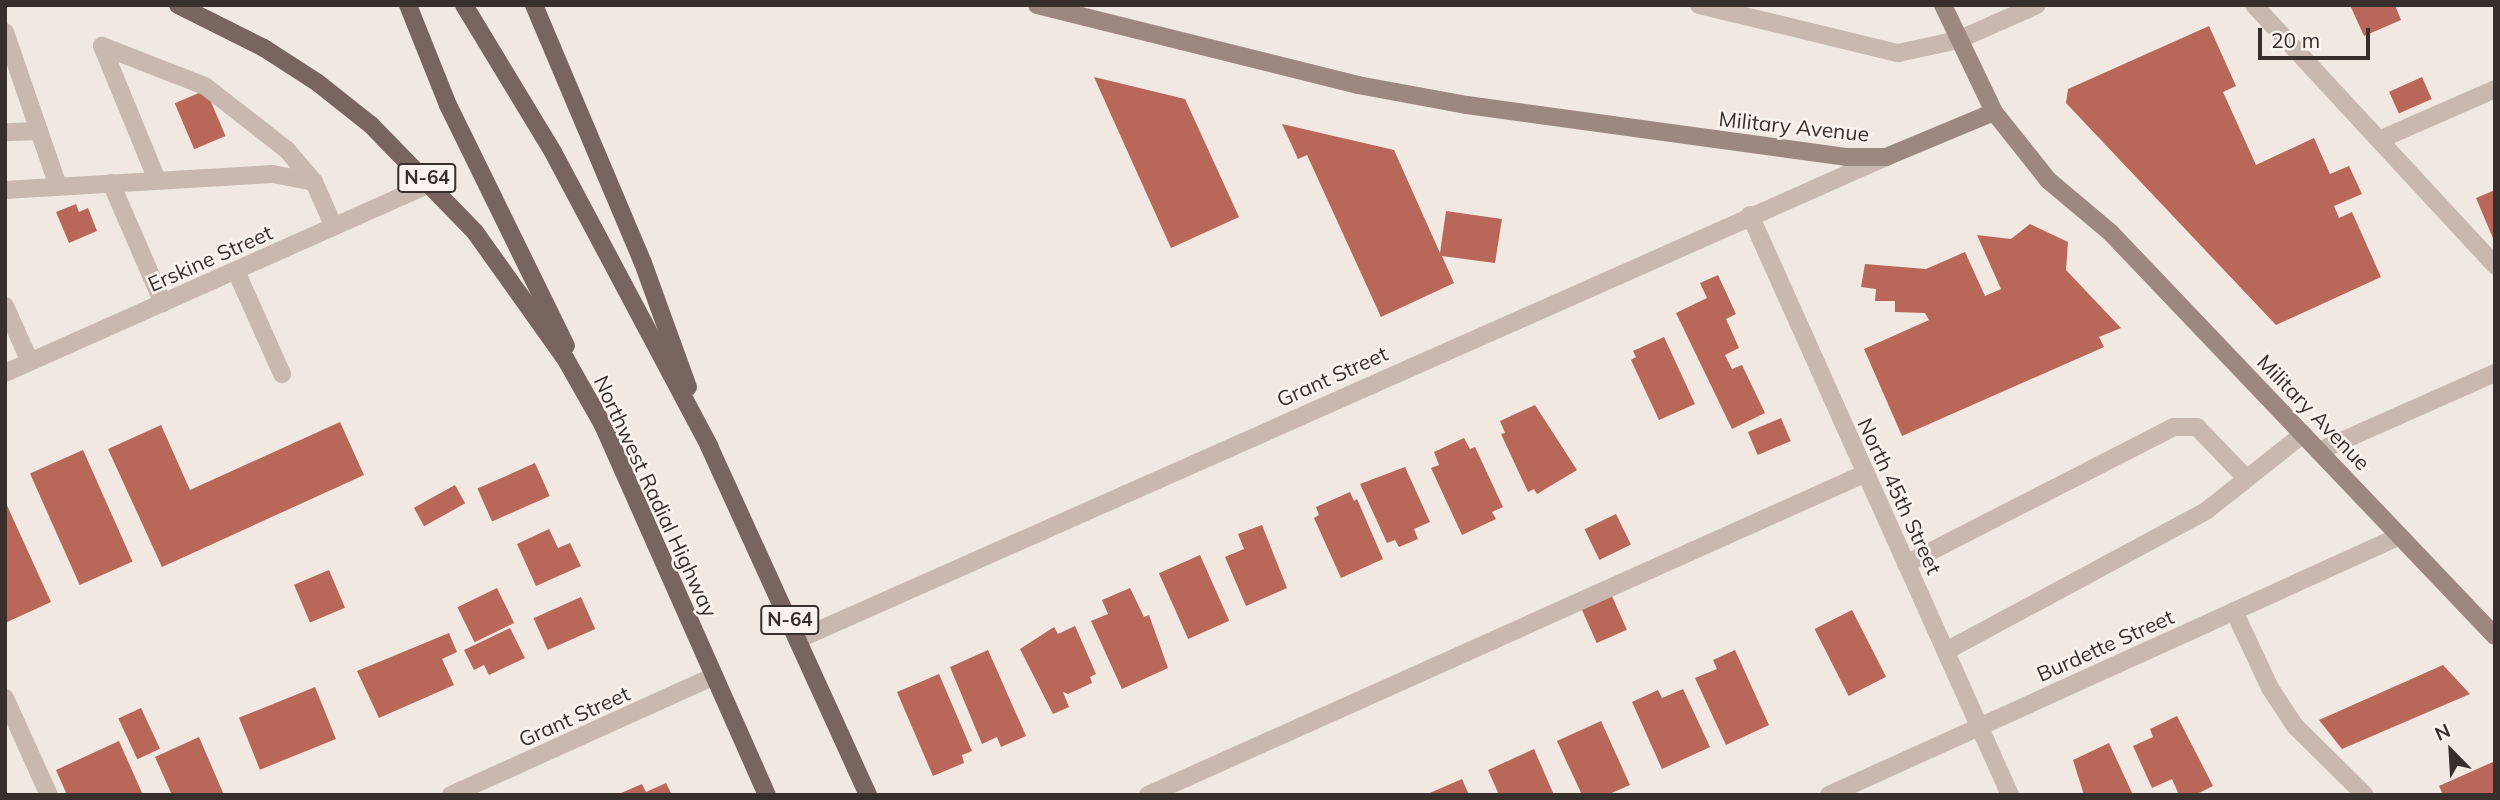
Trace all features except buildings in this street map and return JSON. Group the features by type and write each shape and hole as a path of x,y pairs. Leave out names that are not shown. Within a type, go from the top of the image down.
{"main road":[{"name":"Northwest Radial Highway","path":"178,5 264,48 318,83 432,183 517,289 565,358 603,425 767,795"},
{"path":"408,5 448,105 515,235 603,425"},
{"name":"N-64","path":"464,5 552,152 709,446 868,795"},
{"path":"534,5 643,264 709,446"},
{"path":"549,41 550,5"},
{"name":"Military Avenue","path":"1037,5 1358,85 1467,105 1729,143 1847,157 1886,157 1994,112 2049,180 2110,232 2495,635"},
{"path":"1943,5 1994,112"}],"street":[{"path":"1699,5 1898,53 1958,40 2037,5"},
{"path":"2254,5 2495,265"},
{"path":"5,32 58,186"},
{"path":"157,180 102,46 205,86 287,150 314,182 334,227"},
{"path":"2379,140 2495,89"},
{"path":"5,132 39,131"},
{"name":"Grant Street","path":"799,639 1750,215 1886,157"},
{"path":"5,190 273,174 314,182"},
{"path":"111,183 163,303"},
{"name":"Erskine Street","path":"5,373 432,183"},
{"name":"North 45th Street","path":"1750,215 2010,795"},
{"path":"236,271 282,374"},
{"path":"5,306 30,362"},
{"path":"2319,451 2495,373"},
{"path":"1906,564 2174,427 2197,427 2246,478"},
{"path":"1946,651 2206,511 2303,434"},
{"path":"1148,795 1866,473"},
{"name":"Burdette Street","path":"1829,795 2400,536"},
{"path":"2234,611 2259,667 2295,726 2365,795"},
{"name":"Grant Street","path":"451,795 714,676"},
{"path":"5,698 49,795"}]}
